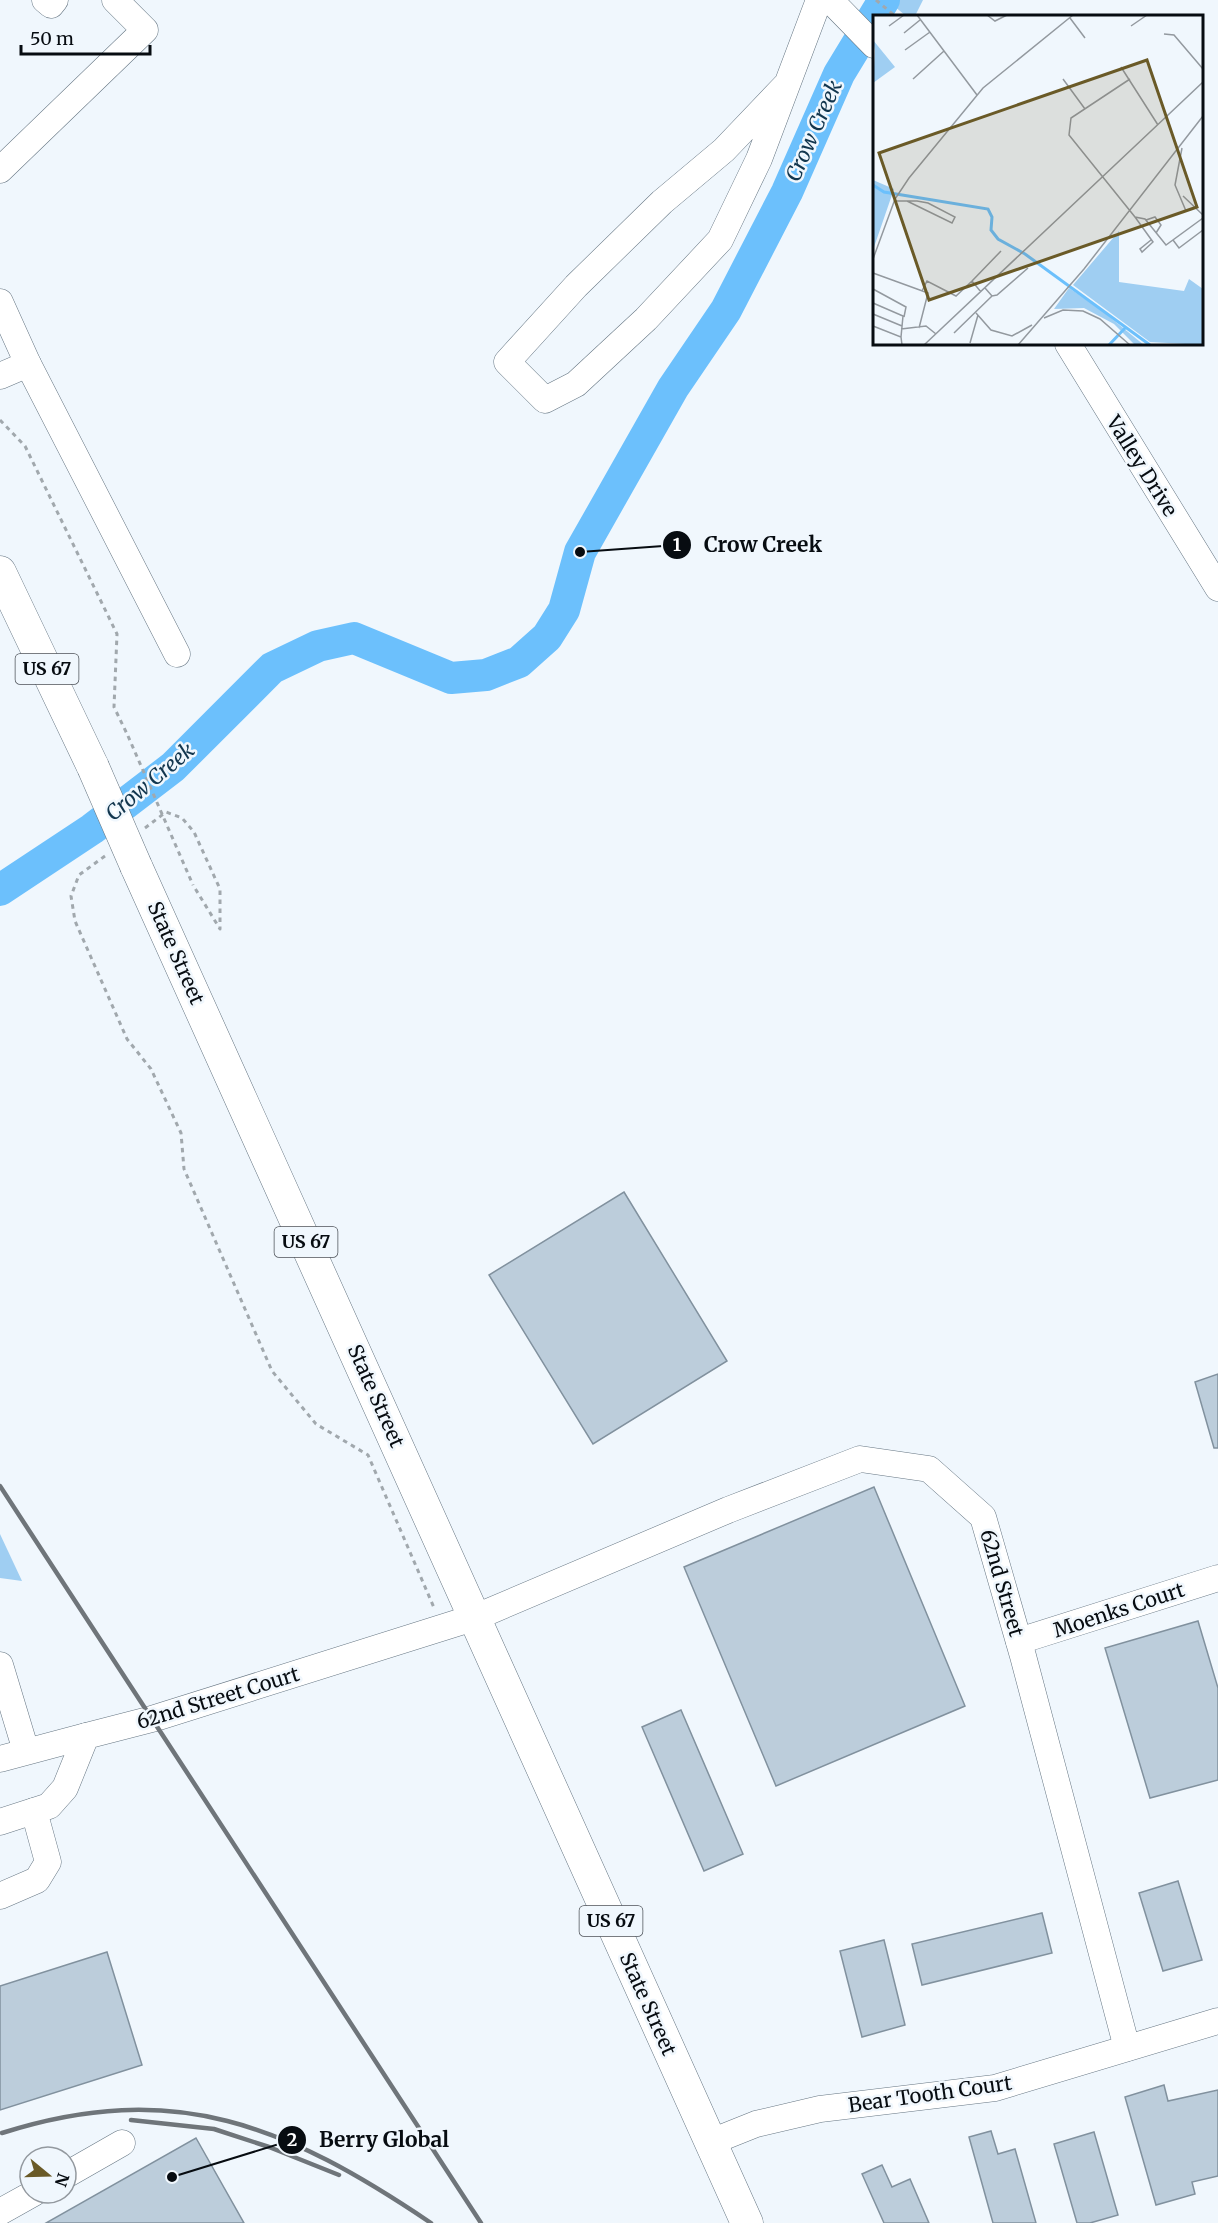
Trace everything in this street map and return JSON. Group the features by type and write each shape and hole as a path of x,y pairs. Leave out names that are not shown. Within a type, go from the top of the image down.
{"main road":[{"name":"State Street","path":"0,572 93,767 747,2223"}],"street":[{"path":"45,0 51,5 55,0"},
{"path":"0,170 146,30 116,0"},
{"path":"786,85 724,150 662,202 576,286 507,362 545,400 576,384 646,319 720,240 759,159 786,85 828,2 873,44"},
{"path":"0,302 28,363 177,654"},
{"name":"Valley Drive","path":"1069,345 1218,588"},
{"path":"0,376 28,363"},
{"name":"62nd Street","path":"476,1617 728,1510 860,1459 929,1469 983,1516 1019,1641 1127,2048"},
{"name":"Moenks Court","path":"1019,1641 1218,1578"},
{"name":"62nd Street Court","path":"0,1759 26,1750 152,1719 476,1617"},
{"path":"0,1665 26,1750"},
{"path":"0,1822 49,1806 65,1788 86,1736"},
{"path":"0,1896 37,1880 48,1862 34,1811"},
{"name":"Bear Tooth Court","path":"711,2142 756,2124 820,2109 995,2088 1218,2020"},
{"path":"78,2168 122,2144"},
{"path":"0,2212 18,2202"}],"path":[{"path":"876,0 894,15"},
{"path":"0,420 25,446 117,634 114,707 129,736 193,885 220,929 220,889 194,832 182,818 166,812 137,833"},
{"path":"108,854 79,875 71,896 75,921 127,1039 151,1069 181,1133 184,1169 272,1371 316,1424 368,1455 442,1628"}],"shaded area":[{"path":"887,0 923,0 916,15 905,15"},
{"path":"0,1534 22,1581 0,1578"}],"building":[{"path":"624,1192 727,1361 593,1444 489,1275"},
{"path":"1218,1374 1218,1448 1214,1448 1195,1382"},
{"path":"874,1487 965,1706 776,1786 684,1567"},
{"path":"1198,1621 1218,1688 1218,1780 1150,1798 1105,1648"},
{"path":"681,1710 743,1854 704,1871 642,1727"},
{"path":"1178,1881 1202,1960 1163,1971 1139,1893"},
{"path":"1042,1913 1052,1953 922,1985 912,1944"},
{"path":"884,1940 905,2025 862,2037 840,1951"},
{"path":"107,1952 142,2065 0,2110 0,1986"},
{"path":"1164,2085 1168,2101 1218,2090 1218,2176 1192,2182 1195,2194 1156,2205 1125,2097"},
{"path":"991,2131 998,2154 1015,2149 1036,2223 993,2223 969,2137"},
{"path":"1094,2132 1118,2215 1090,2223 1077,2223 1054,2144"},
{"path":"196,2138 244,2223 46,2223"},
{"path":"882,2165 892,2187 910,2179 929,2223 884,2223 862,2174"}],"waterway":[{"name":"Crow Creek","path":"875,15 884,0"},
{"name":"Crow Creek","path":"0,890 92,829 173,767 272,668 318,646 354,638 451,678 486,675 519,662 547,637 564,610 580,552 673,388 726,310 787,192 839,74 873,18"}],"railway":[{"path":"0,1486 481,2223"},
{"path":"2,2133 64,2117 122,2110 176,2112 227,2121 278,2137 328,2160 431,2223"},
{"path":"131,2120 214,2129 269,2147 339,2175"}],"place":[{"name":"Crow Creek","path":"580,552"},
{"name":"Berry Global","path":"172,2177"}]}
